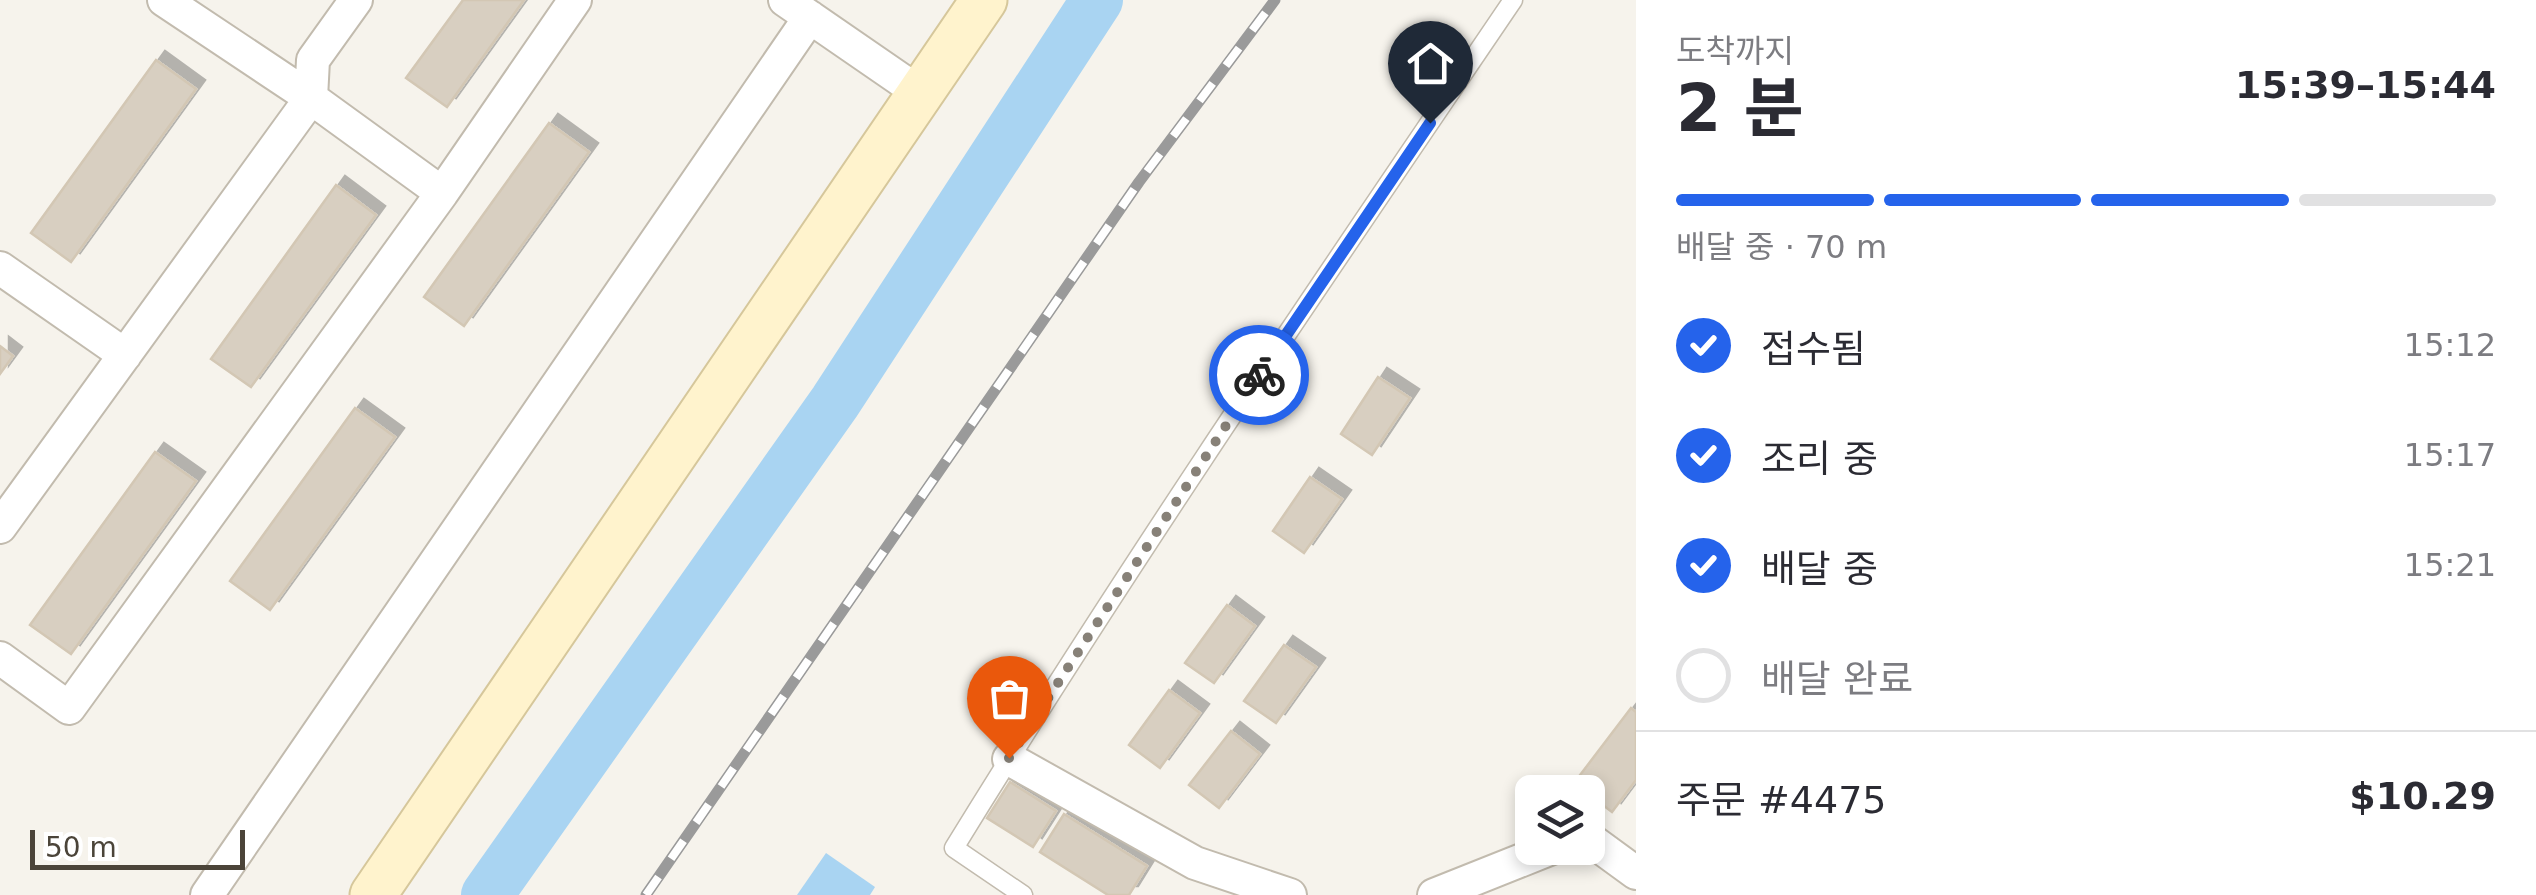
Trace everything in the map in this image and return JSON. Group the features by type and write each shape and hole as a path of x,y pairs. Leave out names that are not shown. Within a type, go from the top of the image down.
{"street":[{"path":"164,0 442,193"},
{"path":"0,527 310,98 313,60 356,0"},
{"path":"0,658 70,708 442,193 575,0"},
{"path":"374,895 984,0"},
{"path":"207,895 797,8 920,93"},
{"path":"0,268 125,355"},
{"path":"1009,758 1195,863 1290,895"},
{"path":"1605,851 1636,874"},
{"path":"1434,895 1515,863"}],"lane":[{"path":"1023,895 954,848 1262,369 1513,0"}],"water":[{"path":"826,853 875,887 870,895 797,895"}],"building":[{"path":"463,0 524,0 447,107 406,78"},
{"path":"156,60 196,89 71,262 31,233"},
{"path":"549,123 589,152 464,326 424,297"},
{"path":"336,185 376,215 251,387 211,359"},
{"path":"0,346 13,356 0,374"},
{"path":"1378,377 1410,398 1372,455 1341,434"},
{"path":"355,408 395,437 270,610 230,581"},
{"path":"155,452 196,481 71,654 30,625"},
{"path":"1310,477 1342,499 1304,553 1273,531"},
{"path":"1227,605 1255,626 1214,683 1185,663"},
{"path":"1284,645 1316,667 1276,723 1244,701"},
{"path":"1169,690 1200,713 1160,768 1129,745"},
{"path":"1631,708 1636,712 1636,780 1612,812 1605,807 1605,775 1580,775"},
{"path":"1231,731 1260,754 1219,808 1189,785"},
{"path":"1010,782 1056,811 1033,847 987,818"},
{"path":"1064,814 1147,866 1129,895 1108,895 1040,852"}],"waterway":[{"path":"487,895 835,402 1097,0"}],"railway":[{"path":"646,895 1139,182 1275,0"}],"way so far":[{"path":"1009,758 1259,375"}],"route":[{"path":"1259,375 1430,123"}]}
